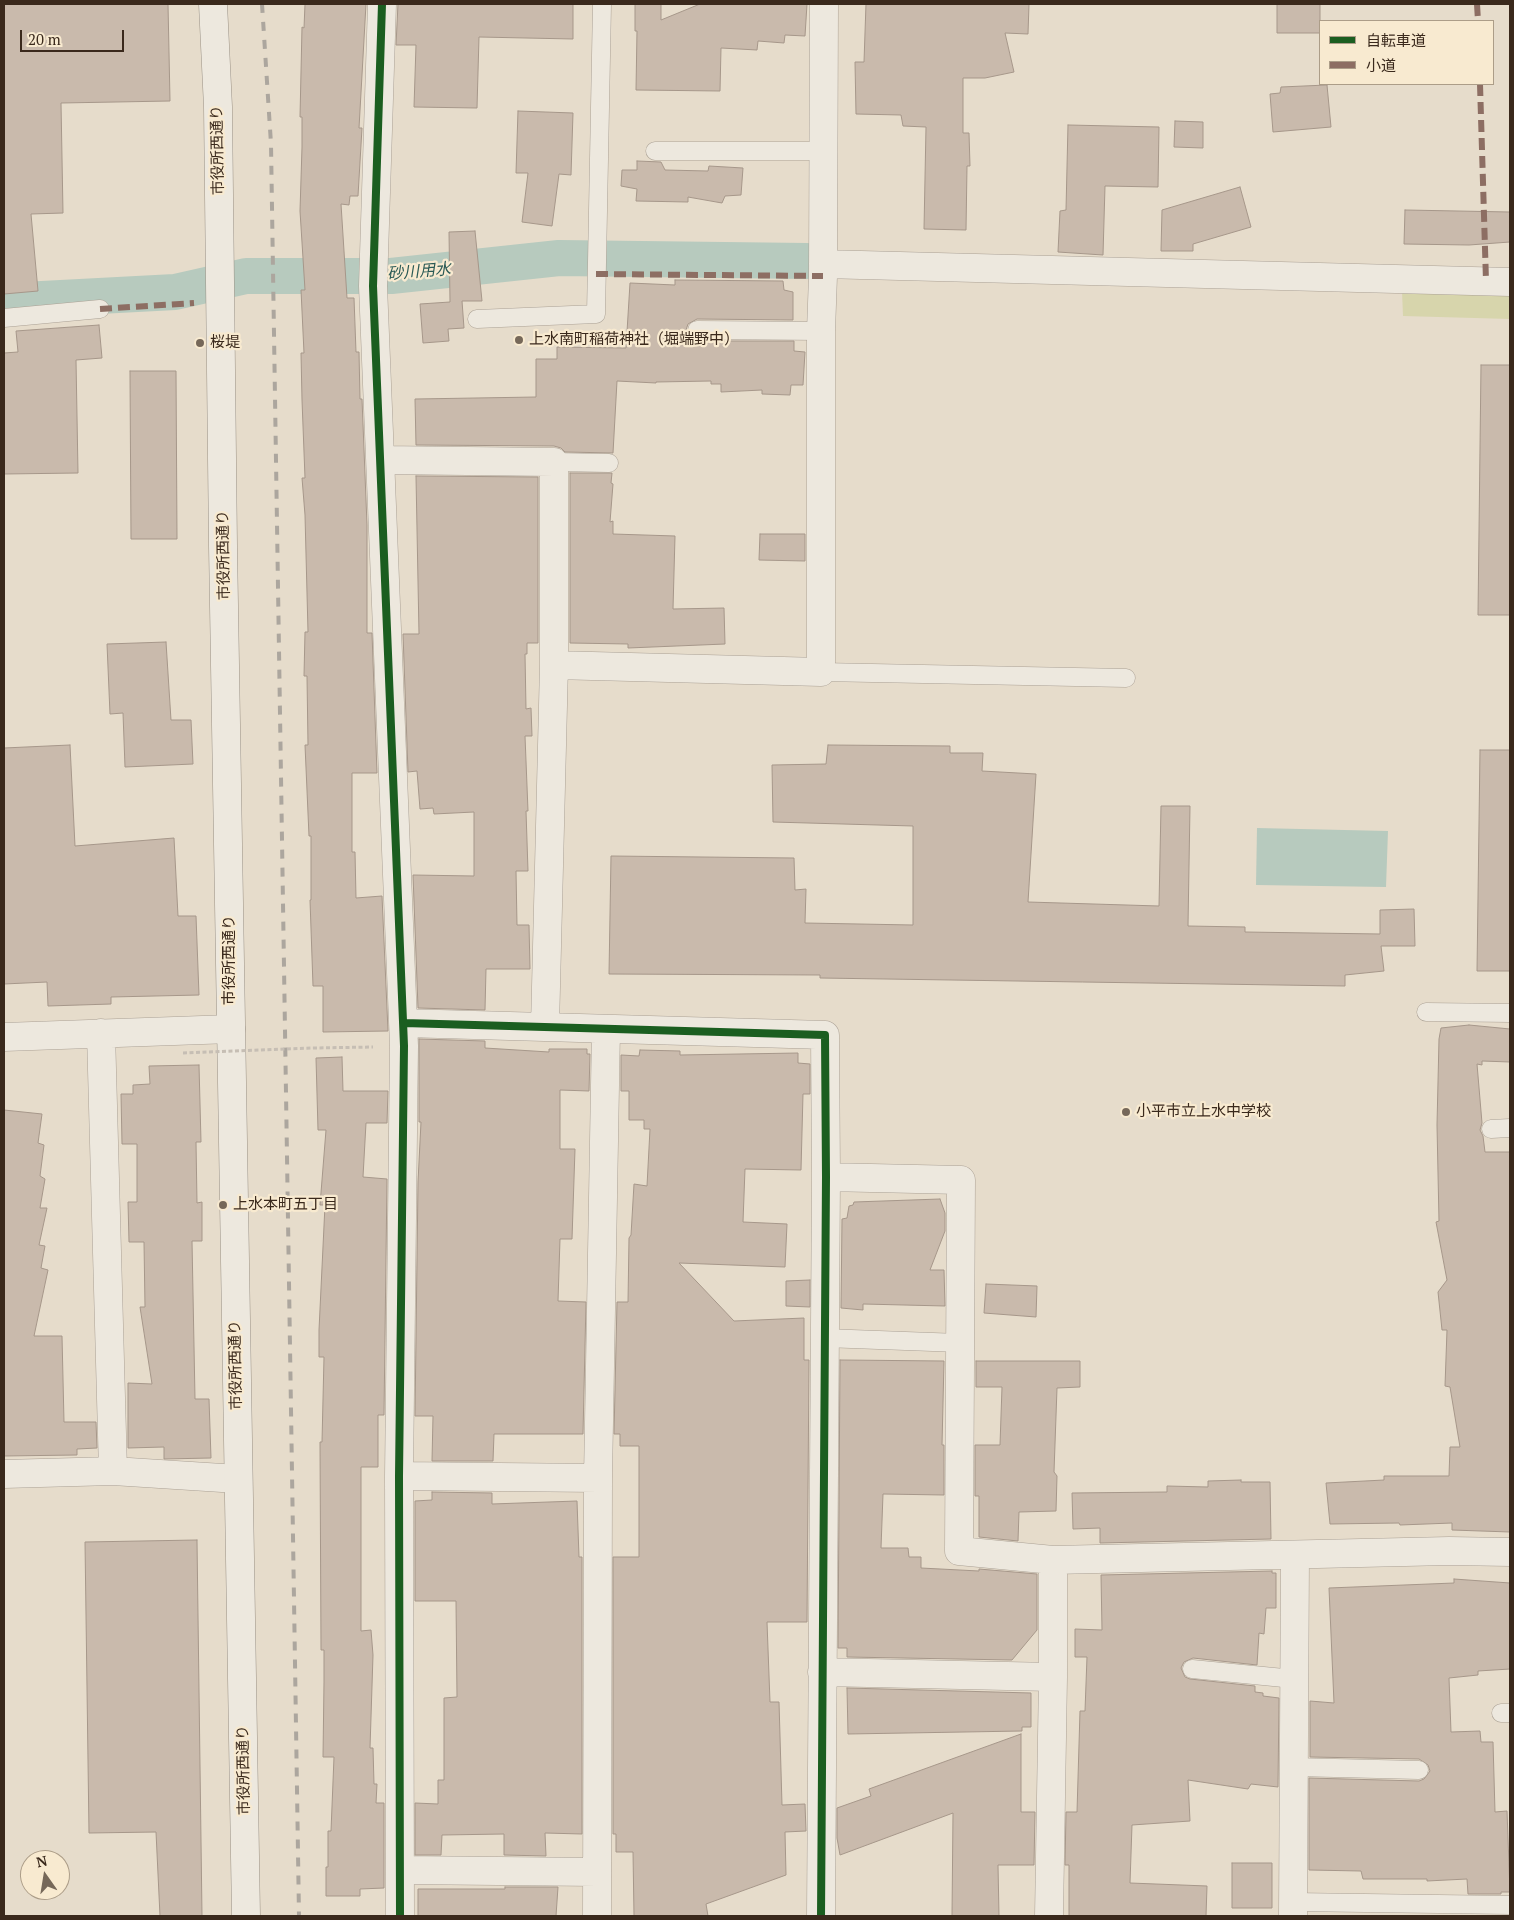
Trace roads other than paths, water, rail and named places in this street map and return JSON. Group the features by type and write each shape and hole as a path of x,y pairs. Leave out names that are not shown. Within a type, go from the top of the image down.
{"street":[{"name":"市役所西通り","path":"213,4 218,107 246,1916"},
{"path":"382,4 373,274 404,1035 399,1476 400,1916"},
{"path":"554,665 821,672 821,331 824,4"},
{"path":"823,264 1510,282"},
{"path":"381,460 554,462 554,665 545,1027"},
{"path":"404,1035 545,1027 825,1036 826,1177 821,1916"},
{"path":"4,1037 231,1029"},
{"path":"596,1916 598,1478 606,1029"},
{"path":"101,1033 113,1472"},
{"path":"826,1177 961,1180 959,1551 1053,1560 1449,1551 1510,1552"},
{"path":"4,1474 113,1472 238,1479"},
{"path":"399,1476 598,1478"},
{"path":"1293,1909 1295,1555"},
{"path":"1049,1916 1053,1560"},
{"path":"822,1672 1053,1677"},
{"path":"400,1870 597,1872"}],"lane":[{"path":"477,319 596,314 602,4"},
{"path":"655,151 823,151"},
{"path":"4,318 100,309"},
{"path":"697,330 821,331"},
{"path":"554,462 609,463"},
{"path":"821,672 1126,678"},
{"path":"1426,1012 1510,1013"},
{"path":"1491,1128 1510,1128"},
{"path":"824,1338 960,1343"},
{"path":"1192,1669 1294,1679"},
{"path":"1294,1767 1419,1770"},
{"path":"1293,1909 1510,1905"}],"waterway":[{"name":"砂川用水","path":"4,301 175,292 246,276 391,276 559,258 807,261"}],"railway":[{"path":"262,4 271,144 299,1916"}],"place":[{"name":"上水南町稲荷神社（堀端野中）","path":"519,340"},
{"name":"桜堤","path":"200,343"},
{"name":"小平市立上水中学校","path":"1126,1112"},
{"name":"上水本町五丁目","path":"223,1205"}]}
